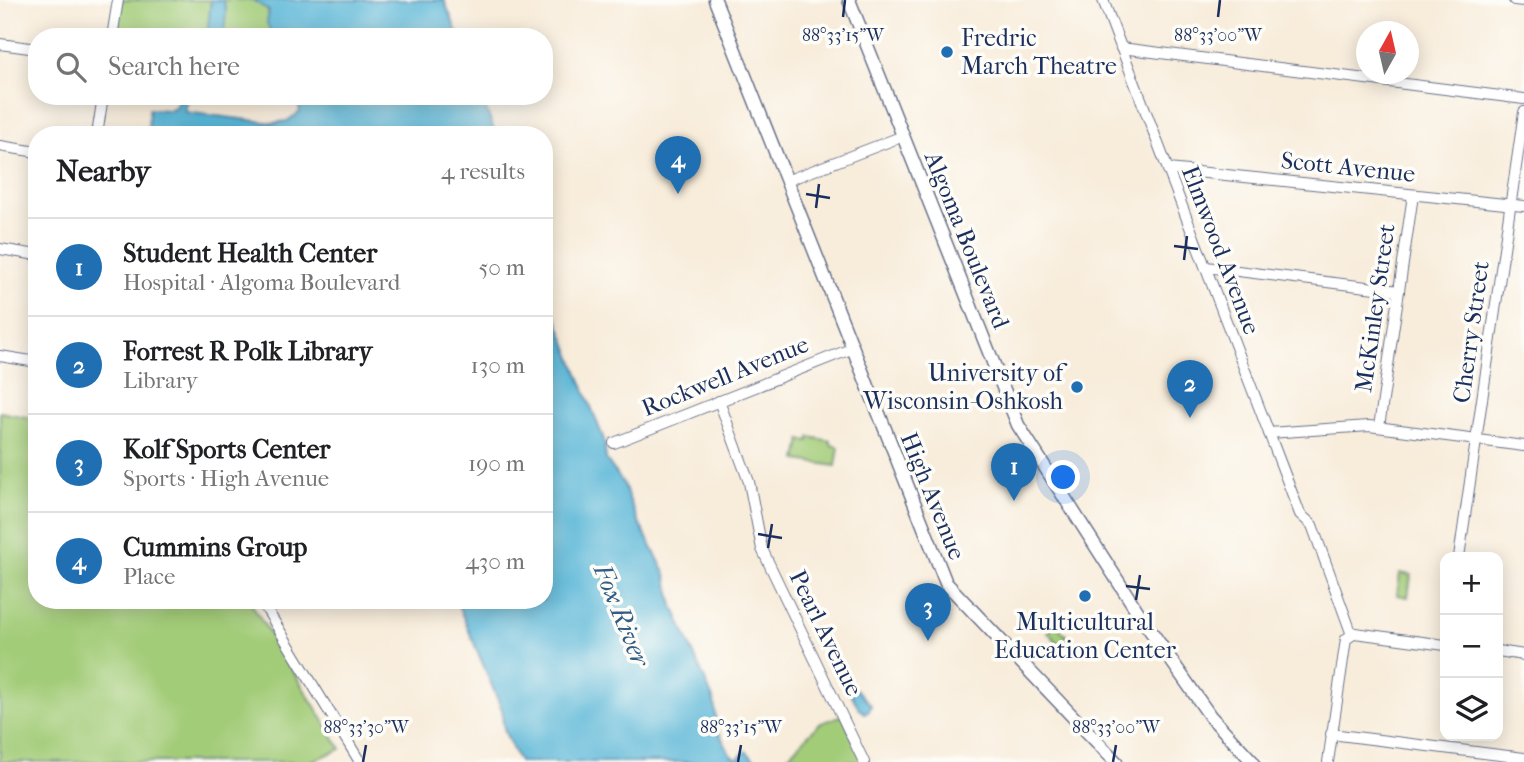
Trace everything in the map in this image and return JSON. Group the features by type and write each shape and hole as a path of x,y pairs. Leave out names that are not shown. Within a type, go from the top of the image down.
{"main road":[{"name":"High Avenue","path":"715,0 851,349 946,583 1116,762"},
{"name":"Algoma Boulevard","path":"849,0 1017,425 1141,617 1210,716 1254,762"}],"street":[{"path":"113,28 118,0"},
{"name":"Elmwood Avenue","path":"1103,0 1300,514 1312,525 1349,637"},
{"path":"1514,0 1524,1"},
{"path":"0,44 28,49"},
{"path":"1121,48 1524,99"},
{"path":"98,126 102,105"},
{"name":"Cherry Street","path":"1460,552 1524,112"},
{"path":"786,181 903,136"},
{"path":"0,146 28,151"},
{"name":"Scott Avenue","path":"1168,169 1524,206"},
{"name":"McKinley Street","path":"1379,427 1413,195"},
{"path":"0,249 28,254"},
{"path":"1206,267 1399,291"},
{"name":"Rockwell Avenue","path":"614,443 851,349"},
{"path":"0,356 28,361"},
{"name":"Pearl Avenue","path":"719,401 749,482 762,549 864,762"},
{"path":"1269,433 1379,427 1524,446"},
{"path":"266,609 360,762"},
{"path":"1328,762 1349,637 1354,633 1440,644"},
{"path":"1503,652 1524,655"},
{"path":"1331,734 1524,758"}],"green space":[{"path":"118,0 211,0 208,28 113,28"},
{"path":"223,0 253,0 267,8 271,28 224,28"},
{"path":"0,412 28,417 28,609 255,609 341,749 309,762 0,762"},
{"path":"810,437 831,441 831,445 839,447 836,466 797,460 801,440 809,441"},
{"path":"1400,573 1411,575 1408,597 1397,595"},
{"path":"1056,625 1070,640 1062,648 1048,632"},
{"path":"842,715 864,762 782,762 819,724"}],"water":[{"path":"211,0 223,0 226,10 225,28 208,28"},
{"path":"253,0 444,0 455,28 269,28 267,23 269,11"},
{"path":"176,105 186,105 185,112 273,123 287,121 300,112 299,105 484,105 493,126 148,126 149,109 171,110"},
{"name":"Fox River","path":"553,309 604,440 606,459 623,483 637,519 666,574 673,606 714,701 717,729 730,754 737,759 746,751 757,762 519,762 505,731 503,712 460,609 553,609"},
{"path":"852,685 871,705 869,711 865,713 859,709 849,689"}],"place":[{"name":"Fredric March Theatre","path":"947,52"},
{"name":"Cummins Group","path":"678,194"},
{"name":"University of Wisconsin-Oshkosh","path":"1077,387"},
{"name":"Forrest R Polk Library","path":"1190,418"},
{"name":"Student Health Center","path":"1014,501"},
{"name":"Multicultural Education Center","path":"1085,596"},
{"name":"Kolf Sports Center","path":"928,641"}]}
